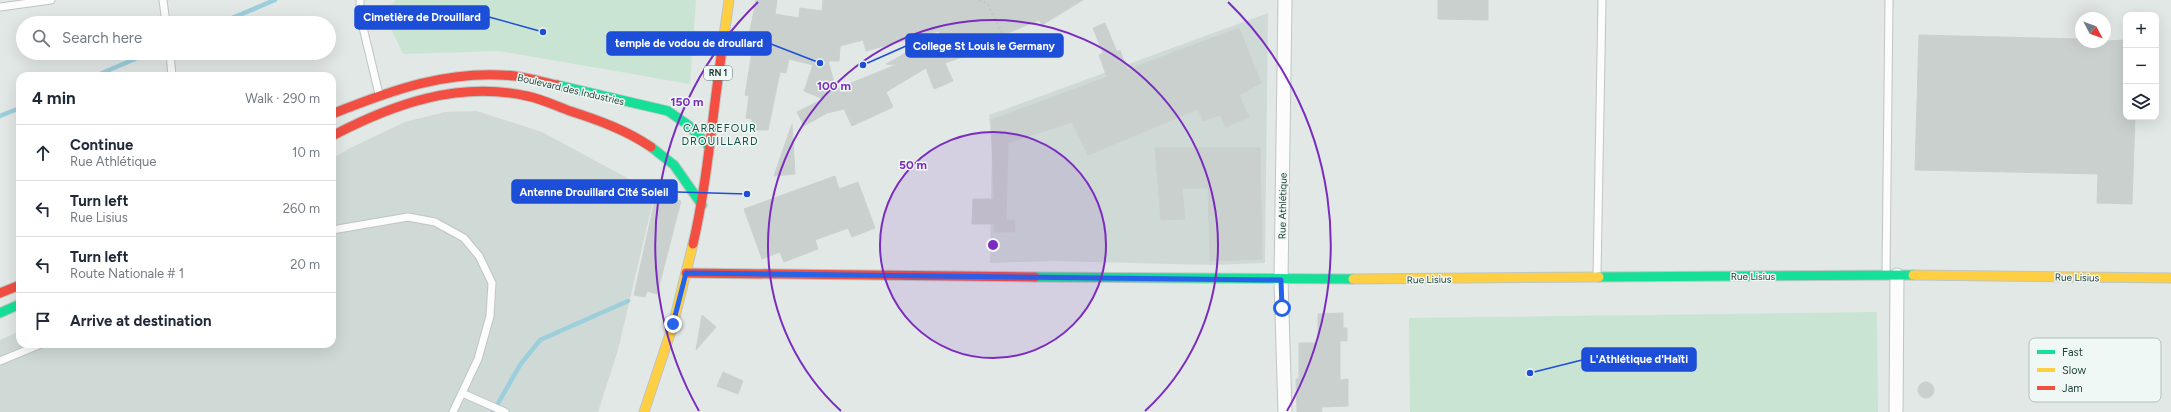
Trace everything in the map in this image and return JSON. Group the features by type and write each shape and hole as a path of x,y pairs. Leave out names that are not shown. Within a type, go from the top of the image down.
{"street":[{"name":"RN 1","path":"644,412 673,324 686,277 702,205 708,145 729,0"},
{"name":"Rue Athlétique","path":"1285,0 1281,280 1285,412"},
{"name":"Boulevard des Industries","path":"336,112 379,94 418,82 452,76 515,76 668,111 688,125 708,145"},
{"name":"Boulevard des Industries","path":"336,134 395,107 444,93 485,91 526,96 609,124 640,139 670,162 702,205"},
{"name":"Rue Lisius","path":"686,277 1281,280 1892,275 2171,278"},
{"path":"1892,275 1896,412"},
{"path":"0,293 16,287"},
{"path":"0,313 16,306"}],"lane":[{"path":"0,7 51,0"},
{"path":"163,0 165,16"},
{"path":"360,0 360,15 379,94"},
{"path":"1597,277 1602,0"},
{"path":"1889,0 1892,275"},
{"path":"171,60 172,72"},
{"path":"336,229 408,217 435,222 464,238 479,256 492,283 490,316 478,358 453,412"},
{"path":"0,361 31,348"},
{"path":"462,393 505,412"}],"path":[{"path":"979,0 987,3 1005,39"}],"shaded area":[{"path":"1268,13 1265,263 1212,265 1052,261 990,263 992,146 989,115"},
{"path":"477,111 542,132 655,193 618,350 598,412 0,412 0,340 16,333 16,348 336,348 336,157 350,148 405,122 445,112"}],"green space":[{"path":"396,0 696,0 690,84 500,51 403,54 383,12"},
{"path":"1877,312 1878,412 1410,412 1409,318"}],"building":[{"path":"756,0 777,0 775,14 799,18 800,8 822,11 823,0 1083,0 1042,25 1039,20 964,54 965,56 945,63 953,81 934,89 926,68 886,92 893,107 852,126 844,109 827,113 804,126 797,112 823,99 804,91 813,65 789,59 786,73 780,72 768,130 752,130 752,119 746,118 749,96 745,95 752,52 748,52 749,36","holes":["939,31 940,34 886,64 896,65 836,89 828,61 839,61 840,46 863,40 866,51"]},
{"path":"1438,0 1488,0 1488,20 1438,19"},
{"path":"1105,23 1117,52 1120,50 1127,70 1239,28 1261,83 1239,95 1249,117 1226,127 1220,115 1203,121 1198,109 1088,155 1072,122 1008,143 1006,220 1015,220 1015,232 994,232 994,224 972,224 973,199 994,199 991,120 1107,77 1099,55 1103,53 1093,28"},
{"path":"1919,35 2075,39 2075,48 2111,48 2111,41 2123,40 2123,120 2135,120 2132,204 2097,203 2098,174 1915,170"},
{"path":"792,124 795,174 774,176 779,161"},
{"path":"1155,148 1260,148 1262,259 1210,261 1208,188 1182,188 1185,219 1161,220"},
{"path":"835,176 839,189 858,182 875,228 852,237 848,228 815,240 818,249 784,262 780,252 762,259 744,209"},
{"path":"656,195 681,201 657,294 647,291 645,297 634,295"},
{"path":"1343,313 1343,328 1347,328 1347,341 1340,341 1340,380 1348,379 1348,406 1321,407 1322,412 1297,412 1296,379 1299,379 1299,343 1318,343 1318,314"},
{"path":"702,315 716,327 696,350"},
{"path":"723,372 743,381 738,394 717,386"},
{"path":"1926,382 1933,387 1934,390 1929,397 1926,398 1919,393 1918,390 1923,383"}],"waterway":[{"path":"237,16 275,0"},
{"path":"104,72 133,60"},
{"path":"0,116 16,110"},
{"path":"493,412 520,365 540,340 628,301"}],"traffic: fast":[{"path":"557,85 668,111 688,125 708,145"},
{"path":"651,147 674,165 702,205"},
{"path":"1599,277 1913,275"},
{"path":"1035,277 1353,279"},
{"path":"0,313 16,306"}],"traffic: slow":[{"path":"721,57 729,0"},
{"path":"644,412 673,325 693,244"},
{"path":"1913,275 2171,278"},
{"path":"1353,279 1599,277"}],"traffic: jam":[{"path":"693,244 706,175 721,57"},
{"path":"336,112 421,83 467,76 515,76 557,85"},
{"path":"336,134 378,114 426,98 476,91 501,92 533,97 591,118 612,126 651,147"},
{"path":"686,273 1035,277"},
{"path":"0,293 16,287"}],"place":[{"name":"Cimetière de Drouillard","path":"543,32"},
{"name":"temple de vodou de droullard","path":"820,63"},
{"name":"College St Louis le Germany","path":"863,65"},
{"name":"Antenne Drouillard Cité Soleil","path":"747,194"},
{"name":"L'Athlétique d'Haïti","path":"1530,373"}],"district":[{"name":"CARREFOUR DROUILLARD","path":"720,134"}],"route":[{"path":"673,324 686,273 1281,280 1282,308"}]}
